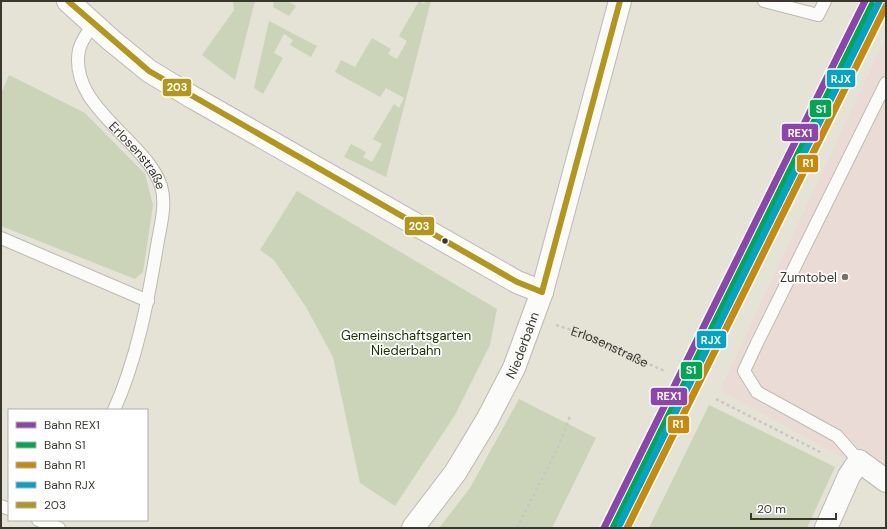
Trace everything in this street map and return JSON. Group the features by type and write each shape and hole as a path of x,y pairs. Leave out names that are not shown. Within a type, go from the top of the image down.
{"street":[{"path":"68,1 149,71 517,282 542,292"},
{"name":"Niederbahn","path":"413,528 455,473 487,420 514,368 542,292 620,1"},
{"path":"826,528 850,476 859,461 886,481"}],"lane":[{"path":"764,1 818,15 825,1"},
{"name":"Erlosenstraße","path":"93,24 82,42 79,51 83,87 104,115 151,168 161,186 164,205 148,301 123,390 114,409"},
{"path":"859,461 837,436 809,419 757,392 744,371 886,83"},
{"path":"1,238 148,301"},
{"path":"41,521 61,528"}],"path":[{"name":"Erlosenstraße","path":"555,324 593,337 664,371"},
{"path":"716,399 817,452"},
{"path":"517,528 558,447 571,414"}],"shaded area":[{"path":"886,36 886,482 720,390"}],"green space":[{"path":"233,1 255,1 235,80 202,55 234,10"},
{"path":"274,1 287,1 296,6 289,16 273,7"},
{"path":"419,1 424,4 426,1 431,1 386,177 344,157 351,144 366,152 363,157 372,162 382,144 373,139 394,104 399,108 404,98 386,88 380,97 335,72 341,60 355,67 372,38 391,49 388,54 397,59 407,41 399,36"},
{"path":"269,21 317,46 311,57 290,45 293,40 284,34 274,53 283,58 263,94 254,88"},
{"path":"9,75 85,113 145,174 153,205 143,272 135,279 1,226 1,94"},
{"name":"Gemeinschaftsgarten Niederbahn","path":"297,191 497,309 490,345 455,415 395,506 360,483 333,357 306,307 274,260 260,250"},
{"path":"519,399 596,438 552,528 439,528 470,488"},
{"path":"709,405 835,467 807,528 649,528"}],"rail line":[{"name":"REX1","path":"604,528 865,1"},
{"name":"RJX","path":"620,524 879,2"},
{"name":"S1","path":"613,528 872,5"},
{"name":"R1","path":"627,528 886,6"}],"transit line":[{"name":"203","path":"68,1 149,71 517,282 542,292"},
{"name":"203","path":"542,292 620,1"}],"place":[{"name":"Zumtobel","path":"845,277"}]}
